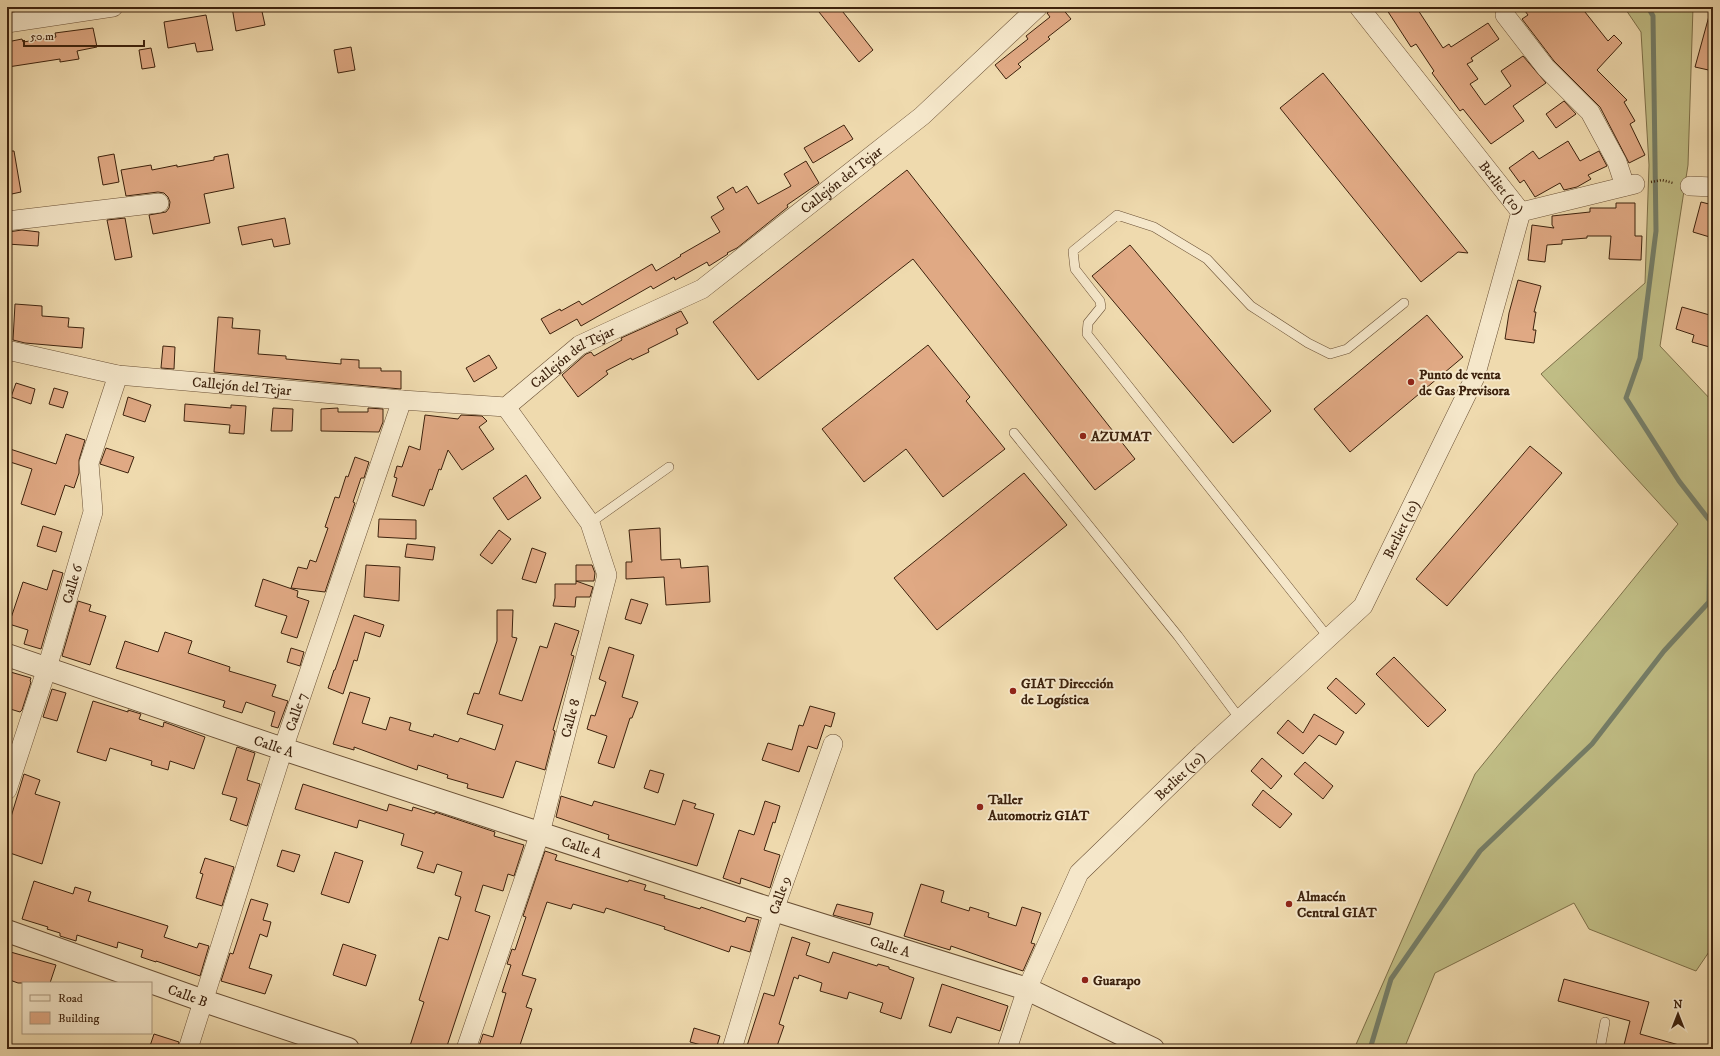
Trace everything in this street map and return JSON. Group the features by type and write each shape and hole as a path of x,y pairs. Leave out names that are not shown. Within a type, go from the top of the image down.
{"street":[{"path":"7,23 113,7"},
{"name":"Callejón del Tejar","path":"7,350 118,375 402,400 506,406 580,345 702,289 922,116 1038,7"},
{"name":"Berliet (10)","path":"1007,1049 1027,989 1079,873 1240,719 1363,606 1475,377 1521,212 1358,7"},
{"path":"1504,15 1546,68 1590,112 1617,162 1636,184 1521,212"},
{"path":"1690,186 1713,187"},
{"path":"7,221 159,203"},
{"name":"Calle 6","path":"7,790 47,668 93,512 89,463 118,375"},
{"name":"Calle 7","path":"188,1049 283,749 402,400"},
{"name":"Calle 8","path":"466,1049 540,833 607,574 590,523 506,406"},
{"name":"Calle A","path":"7,655 283,749 774,910 1027,989 1153,1049"},
{"name":"Calle 9","path":"732,1049 774,910 833,744"},
{"name":"Calle B","path":"7,931 151,982"},
{"name":"Calle B","path":"152,983 348,1049"}],"lane":[{"path":"1328,637 1087,334 1088,323 1101,307 1100,301 1075,269 1073,251 1117,215 1154,227 1207,259 1251,306 1308,343 1330,354 1347,349 1404,303"},
{"path":"1014,433 1178,636 1240,719"},
{"path":"590,523 669,468"},
{"path":"1600,1049 1605,1022"}],"path":[{"path":"1636,184 1662,180"}],"shaded area":[{"path":"1624,7 1693,7 1688,165 1660,346 1713,402 1713,946 1696,971 1589,929 1574,903 1435,973 1404,1049 1354,1049 1475,774 1678,524 1541,374 1645,283 1649,165 1641,32"}],"building":[{"path":"232,7 261,7 265,25 236,31"},
{"path":"815,7 839,7 873,50 859,62"},
{"path":"1055,7 1061,7 1071,19 1048,37 1050,39 1018,64 1021,67 1006,79 995,65 1028,39 1026,36 1050,17 1047,13"},
{"path":"1385,7 1416,7 1443,48 1449,44 1451,47 1488,23 1499,39 1471,58 1473,61 1467,64 1478,79 1470,84 1485,105 1511,86 1501,71 1523,56 1546,83 1513,106 1524,121 1491,144 1463,109 1460,111 1432,73 1434,71 1416,44 1411,47"},
{"path":"1522,7 1581,7 1608,41 1614,35 1622,43 1597,70 1627,100 1624,102 1635,121 1630,124 1645,155 1629,163 1600,107 1554,61 1522,19 1528,15"},
{"path":"206,15 213,50 197,52 195,43 168,48 164,22"},
{"path":"1709,16 1713,16 1713,71 1695,67"},
{"path":"93,28 97,47 77,51 79,59 60,62 60,59 8,67 7,42 22,39 23,42 56,37 55,33"},
{"path":"351,47 355,70 338,73 334,50"},
{"path":"151,48 155,67 142,69 139,50"},
{"path":"1323,73 1468,253 1458,252 1421,282 1280,108"},
{"path":"1564,101 1576,114 1556,128 1546,114"},
{"path":"844,125 853,139 813,163 804,148"},
{"path":"1568,141 1580,161 1599,151 1607,166 1588,175 1591,179 1577,187 1564,190 1560,183 1535,197 1524,180 1520,183 1509,168 1533,151 1539,159"},
{"path":"7,151 14,151 21,192 7,195"},
{"path":"114,154 119,182 103,185 98,157"},
{"path":"228,154 234,188 204,194 210,223 153,234 149,215 166,212 169,208 170,202 168,197 164,193 158,192 126,196 121,170 151,165 152,170 177,165 177,167 214,160 214,157"},
{"path":"806,161 819,183 787,205 788,207 737,248 727,253 728,254 709,266 707,262 675,280 674,277 653,289 651,286 581,326 577,319 550,334 541,319 560,309 561,311 579,301 582,305 652,264 656,271 720,232 711,217 724,209 717,197 733,187 736,193 747,186 758,204 791,186 784,174"},
{"path":"907,170 1135,459 1095,490 913,259 758,380 713,322"},
{"path":"1701,202 1713,205 1713,238 1693,232"},
{"path":"1616,203 1635,203 1635,236 1642,236 1641,260 1609,259 1611,236 1587,236 1587,238 1562,240 1562,244 1547,245 1545,262 1528,260 1532,225 1554,228 1552,225 1552,216 1590,212 1590,208 1616,208"},
{"path":"125,218 132,257 115,260 107,220"},
{"path":"285,218 290,244 274,247 272,239 242,245 238,227"},
{"path":"22,230 39,232 38,246 7,244 8,232"},
{"path":"1130,245 1271,411 1233,443 1092,276"},
{"path":"1518,280 1541,286 1534,312 1536,312 1533,330 1536,330 1534,343 1505,339 1509,313"},
{"path":"15,304 42,306 42,316 69,318 68,327 84,328 82,348 25,343 13,340"},
{"path":"1682,307 1713,316 1713,348 1692,342 1694,335 1676,329"},
{"path":"681,311 688,323 676,329 678,334 648,349 649,352 632,360 631,358 606,371 608,374 578,397 562,375 586,354 591,352 594,356 622,340 621,338"},
{"path":"1427,315 1463,357 1350,452 1314,409"},
{"path":"218,317 233,318 232,328 260,330 258,354 286,356 286,359 341,364 341,359 359,360 359,368 381,368 381,371 401,371 401,389 214,372"},
{"path":"928,345 970,397 966,401 1005,449 943,497 906,449 864,482 822,429"},
{"path":"163,346 175,347 174,369 161,368"},
{"path":"489,355 497,368 474,382 466,368"},
{"path":"16,383 35,389 31,404 11,397"},
{"path":"54,388 68,392 63,408 49,404"},
{"path":"128,397 151,405 145,422 123,415"},
{"path":"185,404 231,408 231,405 246,406 244,434 229,433 230,425 184,421"},
{"path":"273,408 293,409 292,431 271,431"},
{"path":"338,408 338,412 368,412 368,408 383,409 383,422 379,432 321,431 321,409"},
{"path":"425,415 458,419 461,415 482,416 487,421 479,427 494,449 462,470 448,450 441,470 439,469 432,490 430,489 424,506 392,496 397,478 394,477 397,466 402,467 409,446 420,450"},
{"path":"66,434 85,440 79,460 79,473 74,488 65,485 55,515 21,504 32,469 7,461 7,448 56,464"},
{"path":"1530,446 1562,473 1447,606 1416,579"},
{"path":"106,448 134,457 128,473 100,464"},
{"path":"355,457 369,462 364,478 361,478 353,502 355,503 325,592 291,588 298,567 307,569 310,560 316,562 328,528 325,527 335,497 339,498 346,476 348,477"},
{"path":"1024,473 1067,525 937,630 894,578"},
{"path":"526,475 541,498 508,520 493,498"},
{"path":"379,519 416,520 416,539 378,537"},
{"path":"43,526 62,532 56,552 37,546"},
{"path":"660,528 661,560 680,559 681,568 708,566 710,602 666,605 664,577 626,579 626,562 632,562 629,530"},
{"path":"499,530 511,539 492,564 480,555"},
{"path":"407,544 435,547 433,560 405,557"},
{"path":"532,548 546,553 536,583 522,579"},
{"path":"366,565 400,567 399,601 364,597"},
{"path":"576,565 592,565 595,573 594,581 576,581"},
{"path":"53,570 63,573 41,649 24,644 28,630 9,624 23,582 47,590"},
{"path":"263,579 298,591 297,597 309,601 297,638 281,633 287,616 255,606"},
{"path":"576,581 593,587 590,597 576,597 575,607 553,606 555,598 555,584 576,584"},
{"path":"631,599 648,604 641,624 625,619"},
{"path":"78,601 91,605 89,611 106,616 90,665 62,656"},
{"path":"497,610 513,610 512,637 517,638 499,694 522,701 540,646 547,648 555,623 579,631 571,655 574,656 553,730 555,731 545,770 516,761 503,798 467,788 468,784 447,778 448,775 418,765 417,770 354,747 354,750 333,744 350,692 370,698 362,723 386,730 390,717 411,723 409,730 433,737 434,734 458,742 460,738 495,750 503,725 467,714 474,693 479,694 497,641"},
{"path":"354,615 384,625 380,637 365,632 357,661 354,660 343,694 328,688"},
{"path":"165,632 192,641 188,653 230,667 229,671 276,685 272,696 288,701 278,728 271,726 275,712 246,702 242,713 223,707 225,701 116,668 125,641 158,652"},
{"path":"609,647 634,655 622,697 638,702 632,718 630,718 614,768 598,763 607,736 587,729 591,715 595,716 606,682 599,679"},
{"path":"291,648 304,652 300,666 287,662"},
{"path":"1394,657 1446,710 1428,727 1376,674"},
{"path":"7,671 31,678 22,710 20,712 7,708"},
{"path":"1336,678 1365,704 1356,714 1327,688"},
{"path":"52,689 66,693 57,721 43,717"},
{"path":"93,701 128,712 128,710 141,714 139,719 163,727 164,722 205,737 194,769 170,761 168,770 151,765 152,761 110,748 106,761 77,752"},
{"path":"810,706 835,713 831,727 825,725 817,749 808,746 799,772 762,760 768,743 792,750 799,725 803,726"},
{"path":"1314,714 1344,732 1336,745 1319,735 1303,754 1277,733 1288,720 1303,733"},
{"path":"237,747 255,753 247,780 260,784 247,826 230,820 237,798 222,794"},
{"path":"1262,758 1282,776 1271,789 1251,771"},
{"path":"1305,762 1333,786 1323,799 1294,774"},
{"path":"650,770 664,774 658,793 644,788"},
{"path":"24,774 40,780 35,794 60,802 42,864 7,852 7,830"},
{"path":"303,784 387,811 389,804 412,811 413,807 435,814 435,812 495,832 494,836 524,845 514,876 508,874 503,891 483,885 475,911 490,916 446,1049 409,1049 424,1002 419,1000 439,937 448,940 461,897 455,895 462,872 437,864 434,873 417,868 423,852 401,845 404,834 359,820 357,828 295,809"},
{"path":"1263,790 1292,814 1280,828 1252,805"},
{"path":"561,796 592,806 594,801 675,825 683,800 696,804 694,808 714,814 697,866 608,839 609,835 556,817"},
{"path":"765,801 780,806 764,850 780,855 770,888 741,878 740,884 723,878 739,830 754,835"},
{"path":"282,850 300,855 294,872 277,866"},
{"path":"545,851 557,855 555,860 628,882 629,880 646,885 644,890 665,896 664,898 700,909 701,907 745,922 747,917 759,920 750,952 731,946 729,952 664,929 665,927 606,908 604,913 573,904 571,909 547,902 522,975 536,979 526,1007 532,1009 520,1045 523,1046 522,1049 478,1049 483,1034 493,1037 506,993 502,992 511,965 507,964 512,949 515,950 526,917 523,916"},
{"path":"335,852 363,861 349,903 321,894"},
{"path":"205,858 234,867 222,906 196,898 203,874 200,873"},
{"path":"34,881 73,894 75,887 91,892 88,901 168,926 164,937 197,948 199,943 209,946 200,976 141,957 143,950 118,942 117,948 77,935 76,941 60,936 60,933 47,929 48,927 22,919"},
{"path":"921,884 944,891 941,902 969,911 970,907 989,913 988,917 1016,926 1022,907 1041,913 1031,943 1035,944 1023,971 951,946 950,950 904,936"},
{"path":"251,899 268,904 263,920 271,922 267,937 260,934 249,968 272,975 265,994 221,981 230,953 233,954"},
{"path":"837,904 873,913 870,925 833,915"},
{"path":"792,937 810,943 806,955 829,963 833,952 877,966 878,964 889,967 889,969 914,978 901,1019 880,1012 883,1003 849,992 847,999 820,991 822,983 799,975 798,979 794,977 779,1024 784,1026 776,1049 746,1049 764,993 774,996"},
{"path":"343,944 376,955 366,986 333,975"},
{"path":"7,951 56,965 50,982 18,983 7,979"},
{"path":"1564,979 1649,1002 1640,1034 1679,1045 1678,1049 1623,1049 1630,1021 1558,1001"},
{"path":"942,984 1008,1006 1000,1031 957,1017 951,1033 929,1026"},
{"path":"694,1028 720,1036 716,1049 690,1042"},
{"path":"154,1034 179,1042 177,1049 149,1049"}],"waterway":[{"path":"1370,1049 1391,979 1480,851 1592,744 1664,651 1709,602 1710,521 1679,481 1626,398 1640,358 1656,231 1653,16 1648,7"}],"place":[{"name":"Punto de venta de Gas Previsora","path":"1411,382"},
{"name":"AZUMAT","path":"1083,436"},
{"name":"GIAT Dirección de Logística","path":"1013,691"},
{"name":"Taller Automotriz GIAT","path":"980,807"},
{"name":"Almacén Central GIAT","path":"1289,904"},
{"name":"Guarapo","path":"1085,980"}]}
